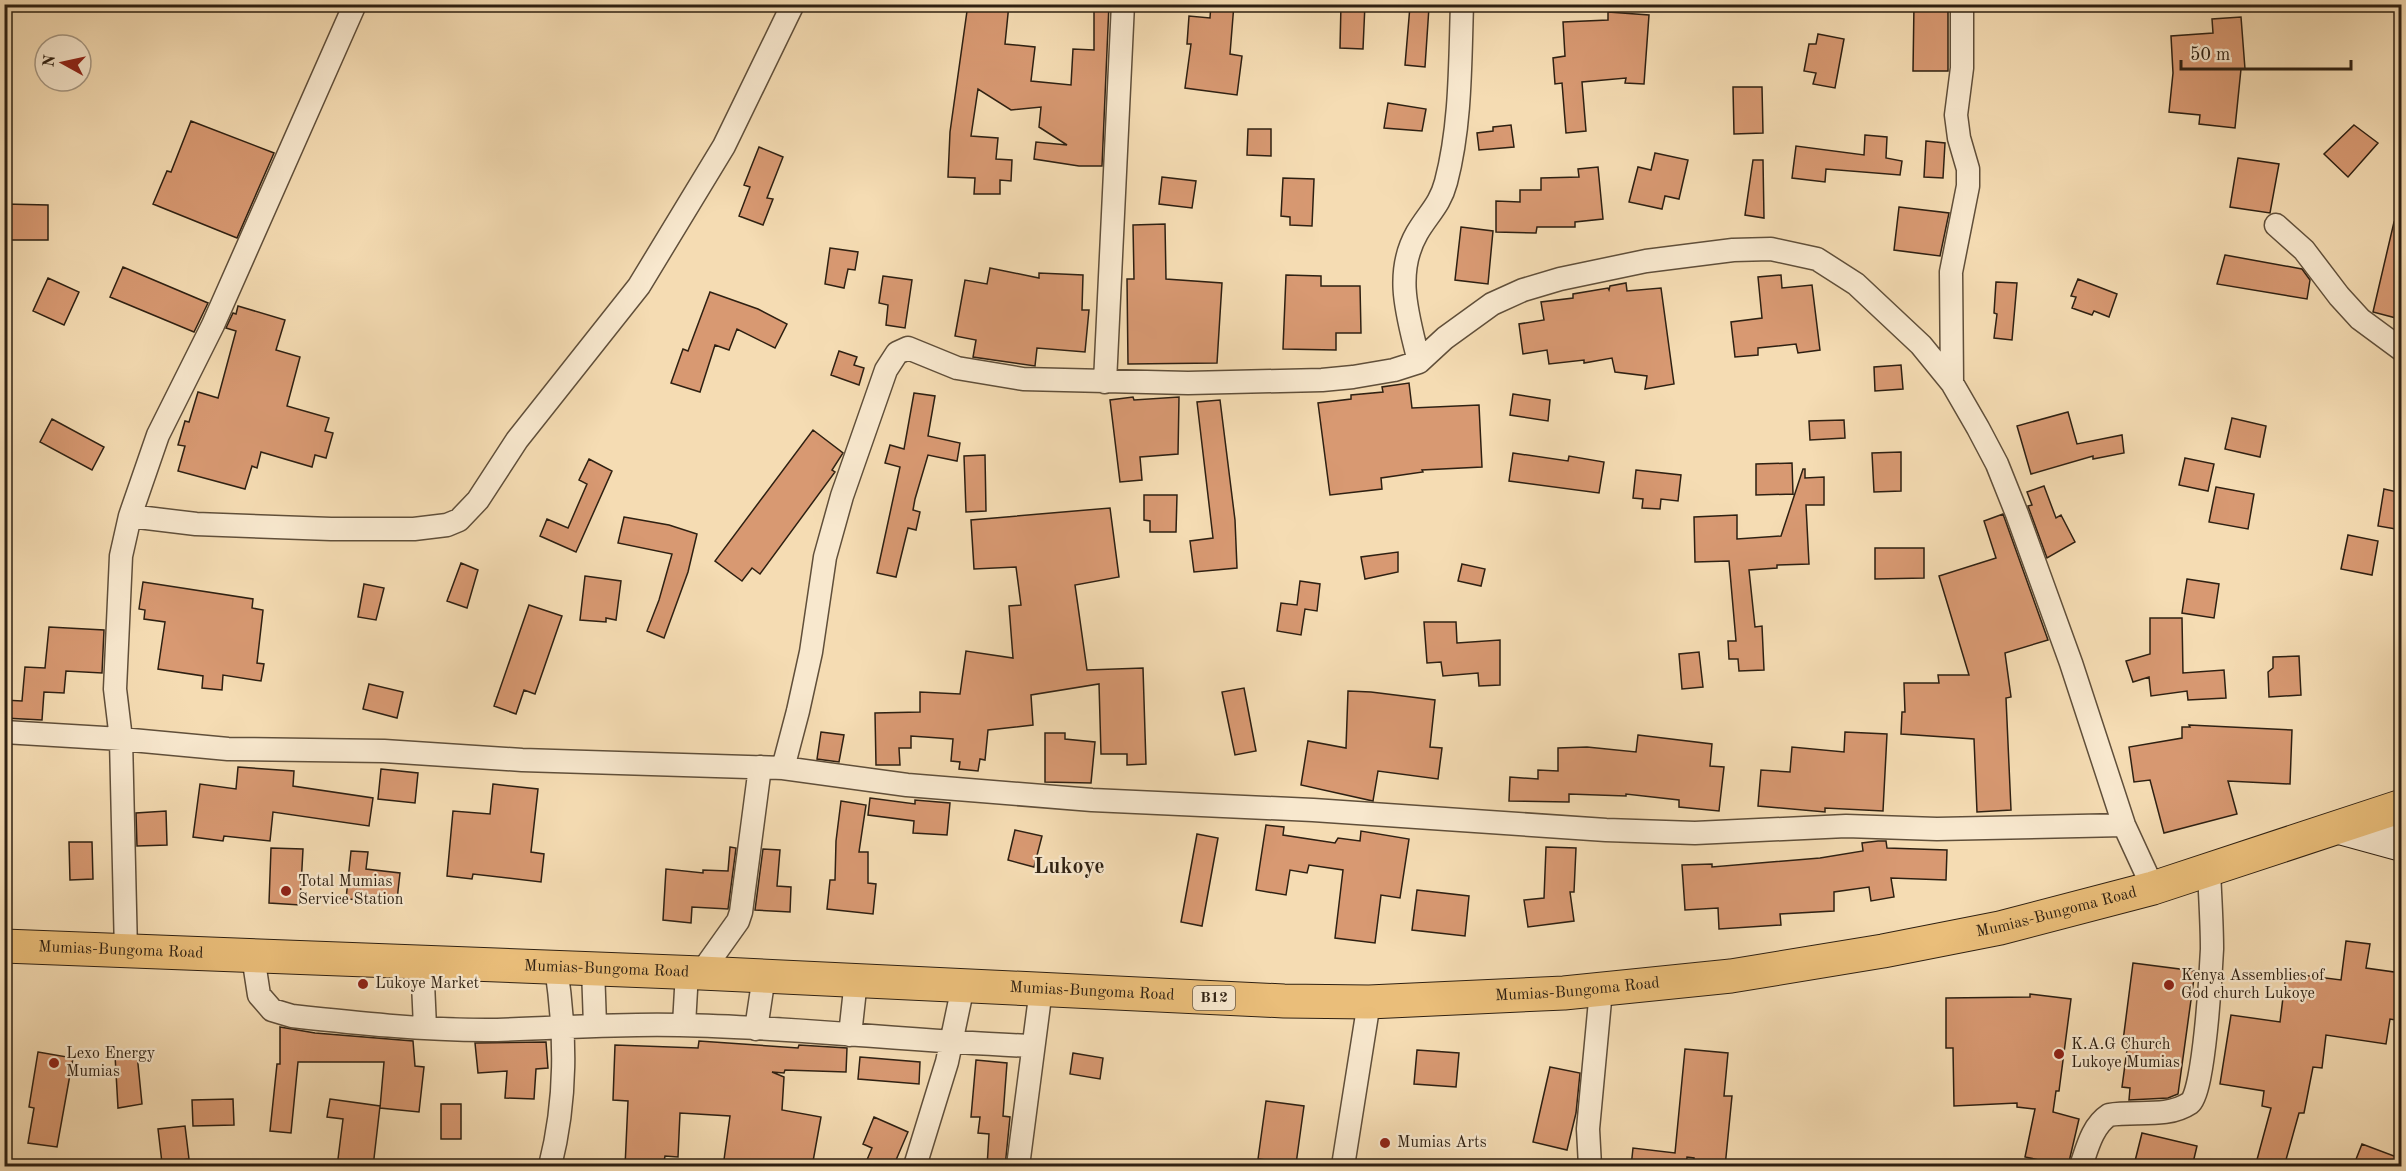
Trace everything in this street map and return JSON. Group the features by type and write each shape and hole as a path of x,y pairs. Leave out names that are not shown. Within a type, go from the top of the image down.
{"highway":[{"name":"Mumias-Bungoma Road","path":"4,945 126,952 764,975 1284,1001 1369,1002 1600,990 1731,976 1883,951 2000,928 2152,888 2402,806"}],"street":[{"path":"126,952 121,739 115,704 121,556 130,516 159,435 213,325 355,4"},
{"path":"130,516 196,524 331,529 414,529 447,525 459,520 478,500 518,440 639,286 724,146 793,4"},
{"path":"1105,382 1123,4"},
{"path":"1419,362 1407,310 1404,274 1412,243 1443,193 1446,180 1455,124 1462,4"},
{"path":"1952,382 1951,272 1968,186 1968,169 1959,138 1956,115 1962,68 1962,4"},
{"path":"2276,225 2304,250 2338,296 2360,319 2402,350"},
{"path":"783,768 813,643 825,557 842,496 882,380 892,360 901,351 908,348 957,368 997,377 1105,382 1322,380 1394,370 1419,362 1470,319 1492,304 1523,290 1560,279 1695,253 1756,249 1785,251 1817,259 1838,272 1895,318 1952,382 1997,464 2017,514 2071,663 2124,825 2152,888"},
{"path":"4,732 121,739 228,749 384,751 522,760 783,768 907,785 1092,800 1313,810 1606,830 1695,832 1846,826 1937,829 2124,825"},
{"path":"684,1025 694,972 738,921 741,912 760,767"},
{"path":"2340,828 2402,845"},
{"path":"2081,1167 2091,1137 2103,1119 2109,1115 2161,1112 2189,1104 2195,1097 2205,1044 2212,951 2208,870"},
{"path":"253,956 259,995 272,1010 292,1016 425,1028 486,1030 595,1025 684,1025 951,1043 1033,1046"},
{"path":"422,962 425,1028"},
{"path":"550,1167 562,1098 565,1054 564,1026 556,966"},
{"path":"593,968 595,1025"},
{"path":"756,1029 764,975"},
{"path":"850,1035 856,980"},
{"path":"915,1167 951,1043 963,986"},
{"path":"1018,1167 1041,989"},
{"path":"1590,1167 1588,1129 1600,990"},
{"path":"1343,1167 1369,1002"}],"building":[{"path":"968,4 1009,4 1005,44 1035,47 1031,81 1071,85 1073,49 1094,50 1094,4 1109,4 1102,166 1079,166 1034,159 1036,142 1067,145 1039,127 1041,107 1011,110 978,89 971,136 998,138 996,159 1012,160 1011,181 1000,180 1000,194 974,194 975,178 948,177 950,132"},
{"path":"1211,4 1234,4 1230,54 1242,56 1237,95 1185,88 1191,44 1187,44 1189,16 1210,18"},
{"path":"1341,4 1365,4 1363,49 1340,48"},
{"path":"1914,4 1948,4 1948,71 1913,71"},
{"path":"1410,6 1429,7 1425,67 1405,65"},
{"path":"1608,12 1649,15 1644,84 1625,83 1626,78 1582,82 1586,131 1566,133 1562,83 1555,84 1553,58 1565,56 1563,22 1608,20"},
{"path":"2241,17 2245,69 2241,69 2235,128 2199,124 2200,115 2169,112 2173,73 2171,36 2213,33 2212,19"},
{"path":"1818,34 1844,39 1835,88 1813,84 1816,73 1804,71 1809,44 1816,44"},
{"path":"1733,87 1762,87 1763,133 1734,134"},
{"path":"1388,103 1426,109 1422,131 1384,128"},
{"path":"191,121 274,153 237,238 153,204 167,171 171,172"},
{"path":"1511,125 1514,147 1479,150 1477,133 1493,131 1493,127"},
{"path":"2354,125 2378,143 2348,177 2324,154"},
{"path":"1248,129 1271,129 1271,156 1247,155"},
{"path":"1865,135 1887,137 1886,158 1902,161 1900,175 1826,169 1825,182 1792,178 1796,146 1864,155"},
{"path":"1926,141 1945,143 1943,178 1924,177"},
{"path":"759,147 783,157 767,198 773,199 763,225 739,216 750,187 744,185"},
{"path":"1655,153 1688,160 1679,199 1665,196 1662,209 1629,202 1638,167 1651,170"},
{"path":"2238,158 2279,164 2270,213 2230,207"},
{"path":"1753,160 1763,160 1764,218 1745,215"},
{"path":"1598,167 1603,219 1575,222 1575,227 1537,227 1536,233 1496,232 1496,201 1520,202 1520,190 1541,190 1541,178 1579,177 1578,169"},
{"path":"1162,177 1196,181 1192,208 1159,204"},
{"path":"1283,178 1314,179 1312,226 1290,225 1290,217 1281,216"},
{"path":"4,204 48,205 48,240 4,240"},
{"path":"1899,207 1949,213 1940,256 1894,250"},
{"path":"2394,222 2402,223 2402,292 2396,318 2373,312"},
{"path":"1165,224 1166,279 1222,283 1217,363 1128,364 1127,279 1134,279 1133,225"},
{"path":"1461,227 1493,231 1488,284 1455,280"},
{"path":"830,248 858,252 855,270 848,269 844,288 825,284"},
{"path":"2225,255 2302,269 2310,280 2307,299 2217,284"},
{"path":"123,267 208,303 194,332 110,297"},
{"path":"990,268 1039,278 1039,273 1083,275 1082,310 1089,310 1085,352 1037,348 1035,366 973,357 976,340 955,336 965,280 987,284"},
{"path":"1286,275 1321,276 1321,286 1360,286 1361,333 1336,333 1336,350 1283,349"},
{"path":"1781,275 1782,288 1812,285 1820,350 1798,353 1796,344 1758,348 1758,355 1735,357 1731,322 1762,318 1758,277"},
{"path":"883,276 912,280 905,328 886,325 888,305 879,303"},
{"path":"48,278 79,292 64,325 33,311"},
{"path":"2078,279 2117,294 2109,317 2094,311 2092,315 2072,308 2076,297 2071,296"},
{"path":"1996,282 2017,283 2012,340 1994,338 1997,314 1994,313"},
{"path":"1626,283 1627,291 1661,288 1674,384 1645,389 1647,376 1615,372 1612,358 1584,363 1584,360 1549,364 1547,350 1523,354 1519,324 1544,320 1541,302 1573,298 1573,294 1608,288 1609,290 1610,286"},
{"path":"710,292 758,309 787,324 775,348 737,329 729,350 715,345 700,392 671,383 683,349 688,351"},
{"path":"238,306 285,320 276,350 300,357 287,406 329,418 325,431 333,433 326,458 315,455 312,467 261,452 257,468 252,466 245,489 178,471 185,446 178,445 185,421 189,422 198,392 218,398 236,331 226,328 233,313 236,314"},
{"path":"839,351 857,357 854,365 864,368 859,385 831,375"},
{"path":"1901,365 1903,389 1875,391 1874,367"},
{"path":"1409,383 1412,408 1479,405 1482,467 1422,470 1423,472 1381,478 1382,489 1330,495 1318,403 1351,399 1351,395 1383,392 1382,387"},
{"path":"914,393 935,396 928,436 960,443 957,461 928,455 913,510 920,512 916,530 908,528 896,577 877,573 900,467 885,463 890,445 904,449"},
{"path":"1513,394 1550,400 1548,421 1510,415"},
{"path":"1133,397 1134,400 1179,397 1178,454 1140,457 1142,480 1120,482 1110,400"},
{"path":"1220,400 1235,520 1237,568 1194,572 1190,541 1213,538 1197,402"},
{"path":"2068,412 2077,444 2122,435 2124,453 2093,459 2093,456 2031,474 2017,426"},
{"path":"2232,418 2266,426 2260,457 2225,449"},
{"path":"52,419 104,447 92,470 40,442"},
{"path":"1844,420 1845,438 1810,440 1809,421"},
{"path":"813,430 843,453 832,470 835,472 760,574 752,568 742,581 715,561"},
{"path":"1901,452 1901,491 1874,492 1872,453"},
{"path":"1513,453 1568,461 1569,456 1604,462 1599,493 1509,481"},
{"path":"985,455 986,511 966,512 964,456"},
{"path":"2185,458 2214,464 2208,491 2179,485"},
{"path":"589,459 612,471 576,552 540,536 547,519 568,528 587,484 579,480"},
{"path":"1792,463 1793,494 1756,495 1756,464"},
{"path":"1803,469 1805,469 1805,478 1824,477 1824,505 1806,505 1809,564 1777,565 1777,568 1749,570 1755,627 1762,626 1764,670 1739,671 1738,659 1729,659 1728,641 1736,641 1729,561 1695,562 1694,517 1737,515 1737,539 1781,536"},
{"path":"1636,470 1681,475 1678,501 1661,499 1660,509 1642,508 1643,499 1633,498"},
{"path":"2044,486 2056,518 2061,515 2075,542 2047,558 2028,506 2032,505 2027,492"},
{"path":"2216,487 2254,494 2248,529 2209,522"},
{"path":"2384,489 2402,493 2402,530 2378,526"},
{"path":"1144,495 1177,495 1176,532 1150,532 1150,521 1144,520"},
{"path":"1110,508 1119,577 1075,585 1087,670 1143,668 1146,764 1127,765 1127,754 1101,754 1099,684 1031,695 1033,725 988,730 985,760 980,759 978,771 959,769 960,762 951,761 953,739 911,736 911,748 899,748 900,765 876,765 875,713 920,712 920,692 960,694 966,651 1013,658 1009,606 1021,605 1016,567 974,569 971,520"},
{"path":"2003,514 2048,640 2005,653 2011,697 2006,698 2011,810 1977,812 1974,739 1901,734 1902,712 1905,712 1904,683 1939,683 1938,675 1969,675 1939,576 1996,558 1984,521"},
{"path":"624,517 669,525 697,534 688,572 664,638 647,631 659,600 672,554 618,543"},
{"path":"2348,535 2378,541 2372,575 2341,569"},
{"path":"1875,548 1924,548 1924,578 1875,579"},
{"path":"1398,552 1398,572 1365,579 1361,557"},
{"path":"461,563 478,570 467,608 447,601"},
{"path":"1462,564 1485,569 1481,586 1458,581"},
{"path":"585,576 621,581 616,620 606,618 606,622 580,620"},
{"path":"2187,579 2219,584 2214,618 2182,613"},
{"path":"1300,581 1320,584 1317,611 1305,609 1301,635 1277,631 1281,603 1297,605"},
{"path":"143,582 253,599 252,608 263,610 257,663 264,664 261,681 223,675 222,690 202,688 203,676 158,669 165,622 144,619 145,610 139,609"},
{"path":"364,584 384,588 376,620 358,617"},
{"path":"529,605 562,616 535,694 524,690 516,714 494,706"},
{"path":"2150,618 2182,618 2183,673 2224,670 2226,698 2188,700 2187,691 2151,696 2149,677 2133,682 2126,661 2150,654"},
{"path":"1424,622 1456,622 1457,643 1500,640 1500,685 1479,686 1478,673 1443,676 1441,662 1427,663"},
{"path":"49,627 104,630 102,673 66,671 64,693 44,692 42,720 4,718 4,700 22,701 25,667 45,668"},
{"path":"1699,652 1703,687 1682,689 1679,654"},
{"path":"2299,656 2301,695 2269,697 2268,672 2273,668 2273,657"},
{"path":"369,684 403,692 397,718 363,709"},
{"path":"1244,688 1256,751 1235,755 1222,692"},
{"path":"1348,691 1435,700 1430,747 1442,748 1438,779 1378,771 1373,801 1301,785 1308,741 1346,748"},
{"path":"2189,725 2292,730 2290,784 2228,781 2237,814 2164,833 2150,780 2134,782 2129,747 2182,738 2182,727 2190,727"},
{"path":"821,732 844,735 839,762 817,759"},
{"path":"1845,732 1887,734 1883,811 1825,808 1825,812 1758,806 1761,770 1790,772 1792,747 1844,752"},
{"path":"1045,733 1065,733 1065,739 1095,742 1091,783 1045,782"},
{"path":"1638,735 1712,744 1710,766 1724,767 1719,811 1679,807 1679,800 1626,794 1626,796 1569,794 1569,802 1509,801 1510,777 1538,779 1538,770 1558,771 1558,748 1587,747 1636,752"},
{"path":"238,767 294,771 293,786 373,798 369,826 273,812 270,841 224,836 223,841 193,837 200,784 236,789"},
{"path":"381,769 418,773 415,803 378,799"},
{"path":"493,784 538,789 531,852 544,854 541,882 473,874 472,879 447,876 453,811 490,814"},
{"path":"870,798 915,804 915,800 950,803 947,835 913,833 914,821 868,815"},
{"path":"841,801 866,805 859,852 868,852 868,883 876,884 873,914 827,909 830,880 835,880 836,841"},
{"path":"166,811 167,845 137,846 136,813"},
{"path":"1266,825 1284,827 1283,835 1335,843 1338,838 1360,841 1361,831 1409,839 1400,898 1381,895 1375,943 1335,938 1343,870 1309,865 1307,873 1290,870 1286,895 1256,890"},
{"path":"1015,830 1042,836 1034,867 1008,860"},
{"path":"1197,834 1218,838 1202,926 1181,922"},
{"path":"1886,841 1887,848 1947,850 1946,880 1891,878 1894,897 1871,901 1869,887 1834,892 1834,911 1780,914 1781,925 1719,929 1718,908 1685,910 1682,865 1712,864 1712,867 1820,858 1863,851 1862,843"},
{"path":"69,842 92,842 93,879 70,880"},
{"path":"730,847 736,848 728,909 692,907 691,923 663,920 666,869 703,873 703,870 728,871"},
{"path":"1546,847 1576,848 1574,892 1570,892 1574,921 1528,927 1524,900 1544,898"},
{"path":"271,848 303,849 300,905 269,903"},
{"path":"763,849 780,850 777,886 791,887 790,912 755,910"},
{"path":"351,851 368,852 366,869 400,873 397,900 366,897 365,900 346,899"},
{"path":"1417,890 1469,896 1465,936 1412,930"},
{"path":"2346,941 2370,944 2366,968 2401,973 2398,992 2402,993 2402,1021 2390,1019 2386,1044 2326,1035 2322,1068 2313,1067 2304,1113 2299,1113 2284,1167 2255,1167 2271,1108 2262,1106 2264,1091 2220,1084 2231,1015 2280,1022 2286,973 2341,980"},
{"path":"2133,963 2195,971 2178,1094 2168,1098 2129,1100 2130,1088 2122,1087 2128,1042 2123,1041"},
{"path":"2030,994 2071,999 2059,1091 2056,1091 2053,1112 2079,1119 2068,1166 2025,1157 2035,1109 2017,1107 2017,1103 1954,1106 1953,1048 1946,1048 1946,998 2030,997"},
{"path":"280,1027 315,1033 413,1041 415,1066 424,1067 419,1112 380,1108 384,1062 298,1062 291,1133 270,1131 277,1064 280,1064"},
{"path":"699,1041 798,1048 799,1045 847,1048 846,1072 785,1070 784,1073 772,1072 784,1077 782,1110 821,1117 812,1167 723,1167 730,1116 680,1113 678,1157 665,1156 663,1167 625,1167 628,1101 613,1100 615,1045 698,1048"},
{"path":"546,1042 548,1068 536,1069 534,1099 505,1098 507,1071 478,1073 475,1043"},
{"path":"1685,1049 1728,1053 1724,1096 1732,1096 1725,1167 1693,1167 1694,1158 1687,1157 1686,1167 1631,1167 1633,1148 1675,1153"},
{"path":"1417,1050 1459,1053 1456,1087 1414,1084"},
{"path":"38,1052 73,1058 57,1147 28,1143 34,1108 29,1107"},
{"path":"1073,1053 1103,1058 1100,1079 1070,1074"},
{"path":"137,1054 142,1104 118,1108 115,1055"},
{"path":"860,1057 920,1062 919,1084 858,1079"},
{"path":"976,1060 1007,1063 1003,1116 1010,1117 1005,1167 987,1167 989,1134 978,1133 980,1117 971,1117"},
{"path":"1550,1067 1580,1073 1576,1113 1567,1150 1533,1142"},
{"path":"233,1099 234,1125 193,1126 192,1100"},
{"path":"330,1099 380,1106 373,1167 337,1167 343,1119 327,1117"},
{"path":"1266,1101 1304,1106 1296,1164 1258,1159"},
{"path":"441,1104 461,1104 461,1139 441,1139"},
{"path":"874,1117 908,1132 893,1167 864,1167 872,1148 863,1144"},
{"path":"185,1126 189,1159 162,1163 158,1129"},
{"path":"2142,1133 2197,1146 2192,1167 2147,1167 2148,1164 2135,1161"},
{"path":"2362,1144 2402,1159 2402,1167 2353,1167"}],"place":[{"name":"Total Mumias Service Station","path":"286,891"},
{"name":"Lukoye Market","path":"363,984"},
{"name":"Kenya Assemblies of God church Lukoye","path":"2169,985"},
{"name":"K.A.G Church Lukoye Mumias","path":"2059,1054"},
{"name":"Lexo Energy Mumias","path":"54,1063"},
{"name":"Mumias Arts","path":"1385,1143"}],"district":[{"name":"Lukoye","path":"1069,867"}]}
